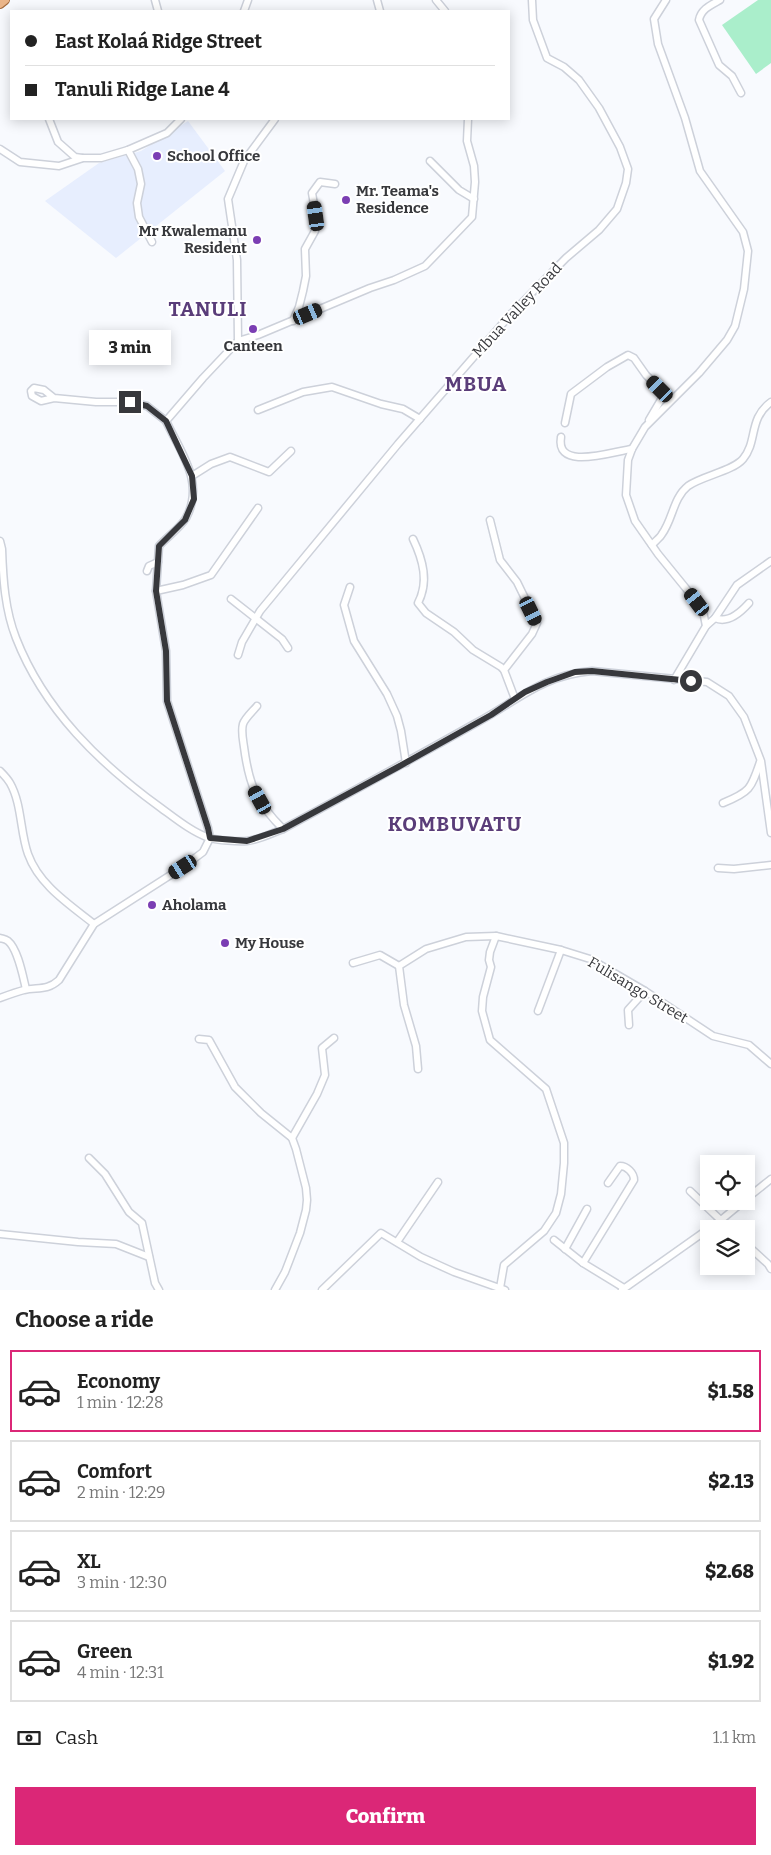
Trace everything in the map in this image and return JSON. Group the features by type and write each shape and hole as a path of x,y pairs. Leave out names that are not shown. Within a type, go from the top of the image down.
{"main road":[{"path":"0,4 4,0"}],"street":[{"path":"436,0 445,10"},
{"name":"Mbua Valley Road","path":"238,654 242,642 256,617 398,444 511,314 566,258 600,230 618,209 626,183 628,168 617,140 599,108 579,80 564,67 547,58 533,20 532,0"},
{"path":"645,427 699,373 727,340 735,326 744,288 748,251 743,232 700,171 685,118 658,44 654,19 666,0"},
{"path":"720,0 705,8 700,14 699,20 719,65 732,76 742,93"},
{"path":"49,120 58,142 75,157 83,158 101,158 128,150 167,133 180,120"},
{"path":"238,341 237,260 228,199 244,162 274,120"},
{"path":"166,421 238,341 293,321 425,266 472,217 475,182 474,166 467,141 468,120"},
{"path":"0,149 20,162 59,166 83,158"},
{"path":"128,150 138,169 141,184 136,203 139,217 152,242"},
{"path":"430,161 459,190 474,199"},
{"path":"293,321 299,307 304,284 305,249 315,231 316,216 312,193 320,182 335,184"},
{"path":"565,423 571,394 607,367 628,355 634,358 646,375 660,389 662,398 632,449 626,473 626,495 635,521 697,602 702,611 706,626"},
{"path":"258,410 303,392 332,387 381,404 403,409 420,419"},
{"path":"0,998 26,989 37,990 54,985 94,924 183,867 203,852 210,838 167,701 166,651 156,591 159,546 185,520 194,499 192,476 166,421 147,406 130,402 96,402 54,398"},
{"path":"652,545 662,534 678,496 688,486 739,464 745,456 757,416 771,402"},
{"path":"560,438 559,445 563,452 584,458 632,449"},
{"path":"192,476 212,464 230,457 269,472 291,451"},
{"path":"156,591 183,585 211,575 258,508"},
{"path":"490,520 500,560 517,582 537,624 532,634 504,670"},
{"path":"413,539 418,549 424,577 423,594 418,603 426,613 454,632 473,650 501,667 504,670 515,699"},
{"path":"0,541 7,610 15,637 30,671 54,708 89,749 132,787 185,825 210,838 247,841 283,829 491,715 525,692 575,672 592,671 708,682 729,696 744,717 761,761 771,833"},
{"path":"674,680 706,626 715,618 737,585 771,561"},
{"path":"147,571 148,566 158,562"},
{"path":"350,587 344,605 354,641 387,694 397,716 406,763"},
{"path":"231,599 282,639 288,648"},
{"path":"715,618 718,620 731,618 740,613 749,603"},
{"path":"258,706 243,723 247,770 253,788 266,811 283,829"},
{"path":"723,803 744,794 753,783 761,761"},
{"path":"0,770 10,783 17,802 28,854 38,873 48,887 94,924"},
{"path":"718,868 734,869 771,865"},
{"name":"Fulisango Street","path":"399,966 426,950 466,936 496,936 561,950 590,959 645,991 713,1036 749,1045 771,1064"},
{"path":"322,1290 381,1233 421,1257 454,1272 503,1289 504,1265 544,1231 556,1213 561,1194 564,1143 546,1089 490,1040 482,1011 483,997 491,967 489,960 490,952 496,936"},
{"path":"0,938 8,941 14,951 26,989"},
{"path":"538,1011 561,950"},
{"path":"353,963 380,955 399,966 404,1004 416,1046 418,1069"},
{"path":"629,1025 628,1010 645,991"},
{"path":"199,1038 210,1040 235,1087 261,1113 292,1138 307,1200 300,1233 285,1272 275,1290"},
{"path":"292,1138 317,1094 324,1075 322,1048 334,1038"},
{"path":"89,1158 105,1174 130,1212 142,1223 155,1283 159,1290"},
{"path":"582,1262 634,1180 634,1176 623,1166 620,1166 608,1183"},
{"path":"755,1192 771,1179"},
{"path":"396,1242 438,1182"},
{"path":"690,1191 721,1220 733,1210"},
{"path":"565,1249 587,1209"},
{"path":"0,1234 116,1244 149,1257"},
{"path":"554,1240 582,1262 623,1289 700,1235"},
{"path":"755,1252 771,1269"}],"shaded area":[{"path":"188,121 225,171 116,258 45,201 99,163 141,151"}],"green space":[{"path":"758,0 771,0 771,63 756,74 722,25"}],"place":[{"name":"School Office","path":"157,156"},
{"name":"Mr. Teama's Residence","path":"346,200"},
{"name":"Mr Kwalemanu Resident","path":"257,240"},
{"name":"Canteen","path":"253,329"},
{"name":"Aholama","path":"152,905"},
{"name":"My House","path":"225,943"}],"district":[{"name":"TANULI","path":"208,309"},
{"name":"MBUA","path":"476,384"},
{"name":"KOMBUVATU","path":"455,824"}],"route":[{"path":"130,402 147,406 166,421 192,476 194,499 185,520 159,546 156,591 166,651 167,701 210,838 247,841 283,829 491,715 525,692 575,672 592,671 691,681"}]}
